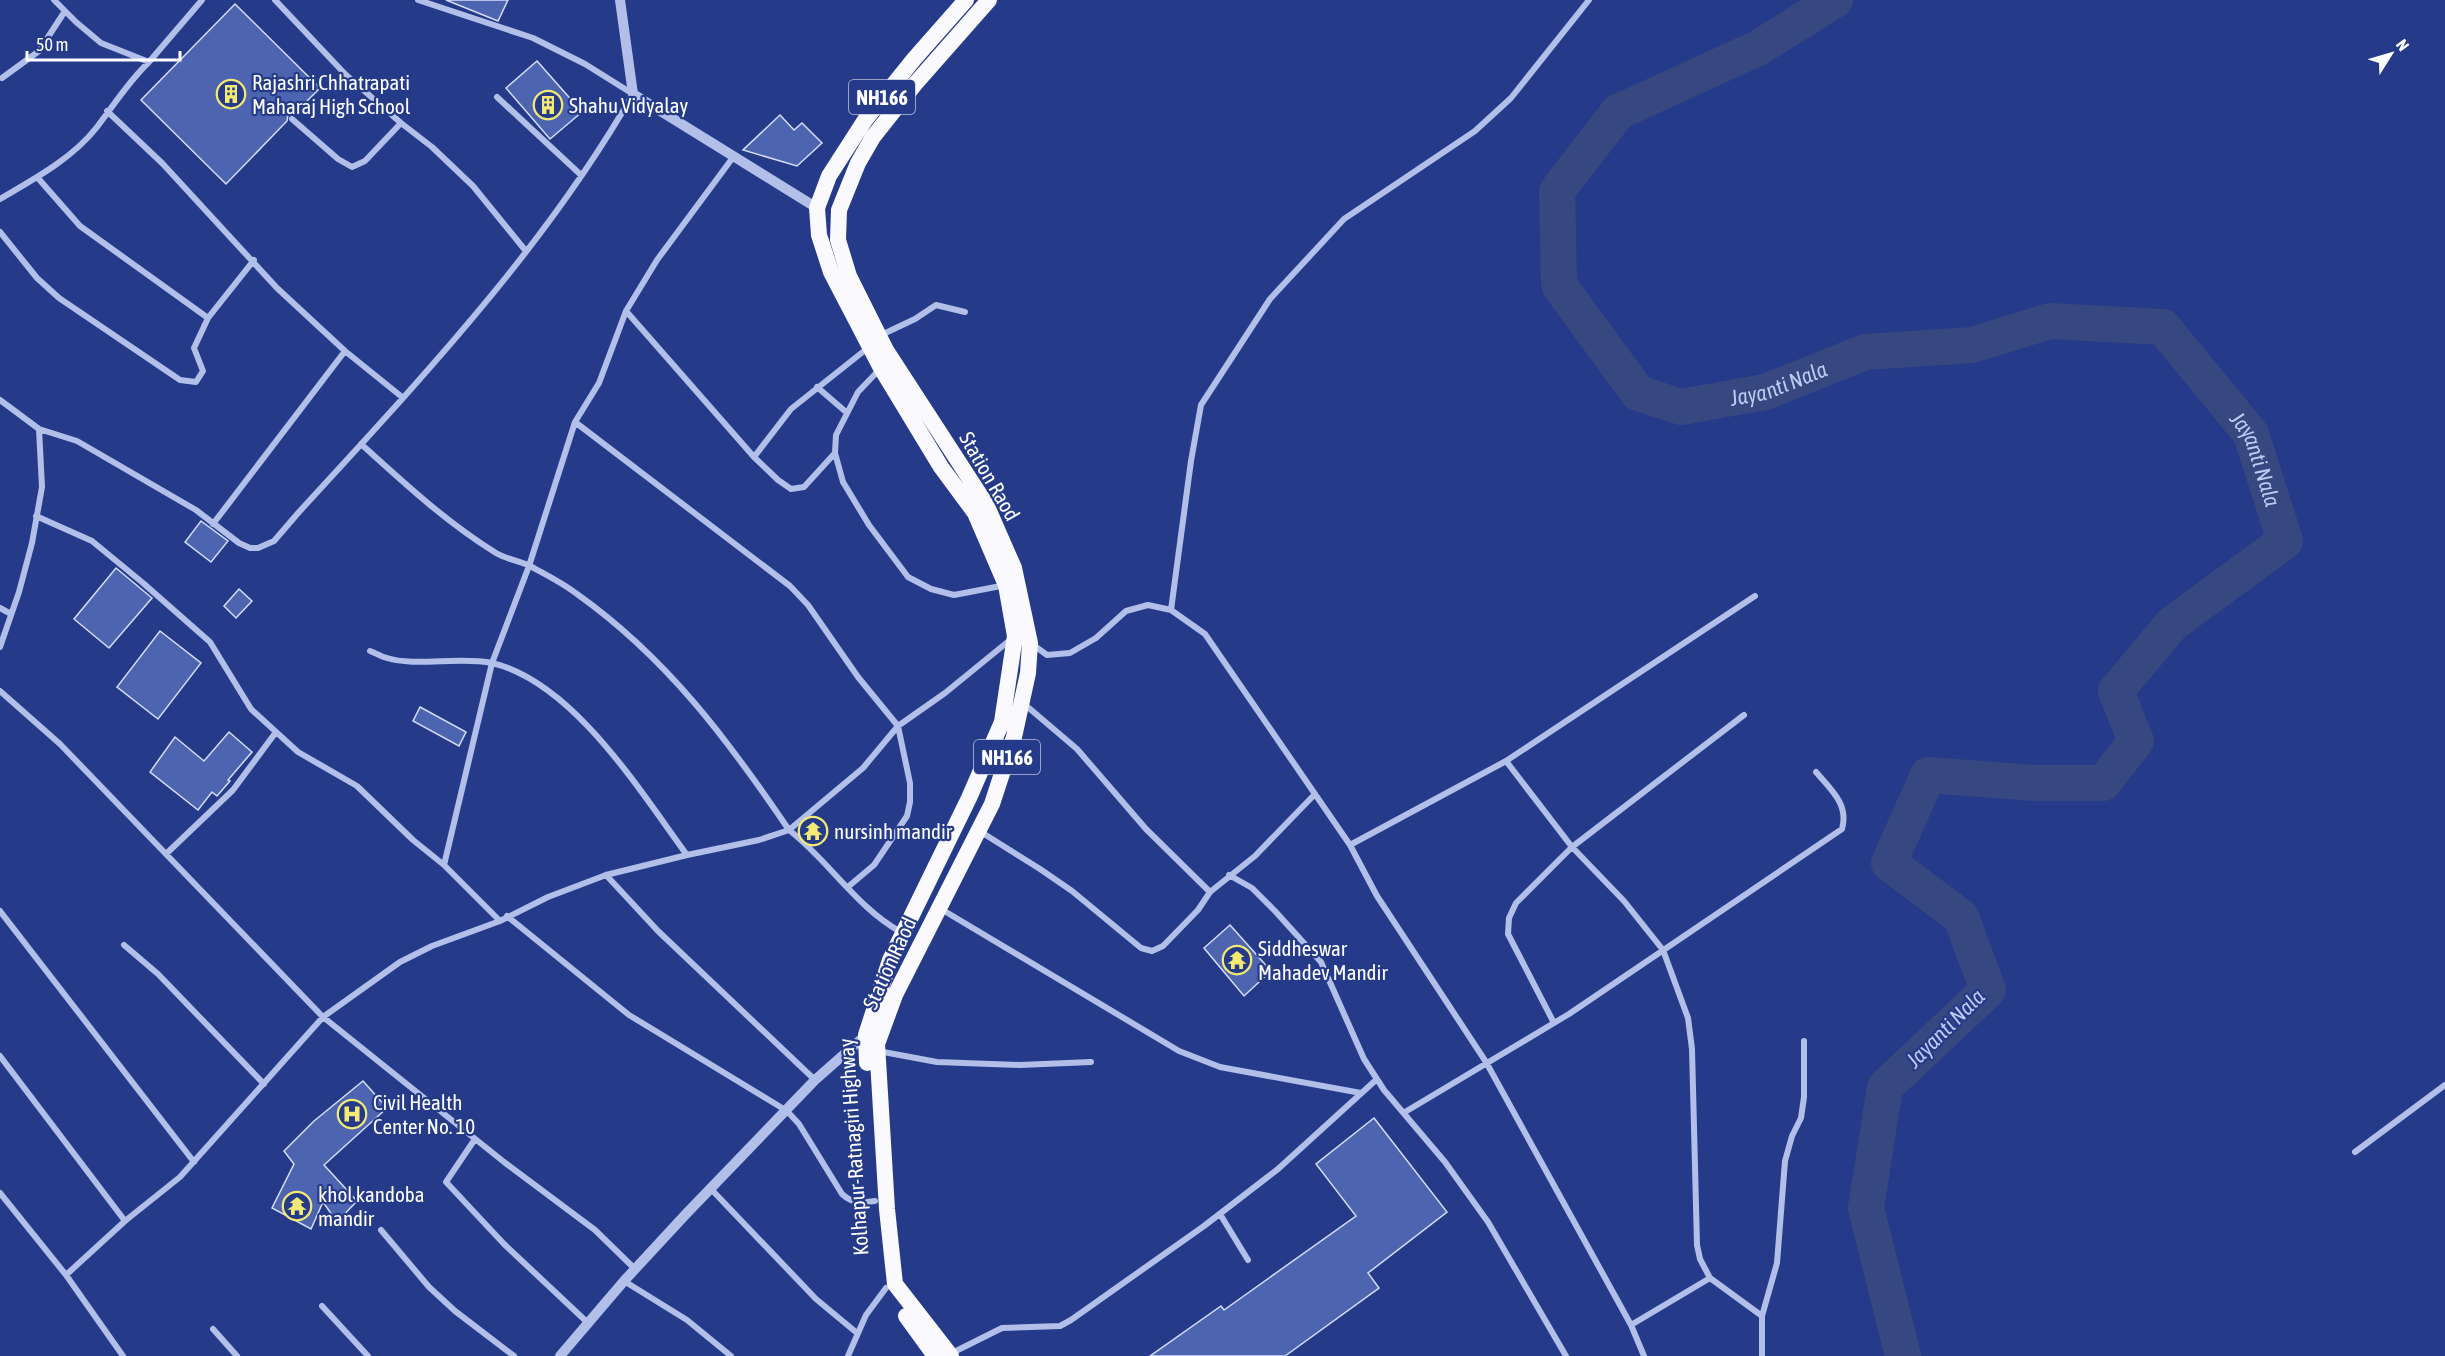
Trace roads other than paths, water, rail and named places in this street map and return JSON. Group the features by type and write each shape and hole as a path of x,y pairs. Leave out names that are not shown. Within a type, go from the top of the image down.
{"highway":[{"name":"NH166","path":"817,208 829,176 865,120 907,67 966,0"},
{"name":"Station Raod","path":"945,1355 895,1284 887,1209 877,1044 895,995 992,804 1014,737 1028,673 1014,567 986,504 917,400 874,341 838,240 839,210 858,162 873,136 989,0"},
{"name":"Kolhapur-Ratnagiri Highway","path":"817,208 819,235 825,257 874,341 881,368 941,467 975,513 1006,585 1022,639 1002,722 969,798 888,964 866,1035 875,1201 886,1288 945,1355"}],"street":[{"path":"54,0 101,43 149,62"},
{"path":"0,199 69,155 97,127 134,76 149,62 202,0"},
{"path":"275,0 345,74 432,147 473,186 525,250"},
{"path":"418,0 533,38 585,64 817,208 839,210"},
{"path":"0,400 39,429 77,441 160,488 239,543 250,548 258,548 274,541 513,268 525,250 549,224 580,175 612,131 633,94 620,0"},
{"path":"1171,610 1201,405 1270,299 1344,219 1475,131 1511,98 1589,0"},
{"path":"2,78 39,51 65,11"},
{"path":"497,96 580,175"},
{"path":"107,111 162,163 254,260 277,288 345,351 402,397"},
{"path":"292,119 338,159 352,167 365,161 401,123"},
{"path":"444,865 492,663 529,566 574,422 598,383 626,311 657,260 734,156"},
{"path":"37,177 80,226 208,318"},
{"path":"0,232 37,278 59,298 180,380 195,382 201,377 203,371 194,348 208,318 254,260"},
{"path":"754,457 791,409 874,341 936,305 965,312"},
{"path":"626,311 754,457 791,489 804,487 835,453"},
{"path":"213,524 345,351"},
{"path":"881,368 858,392 836,435 835,453 843,482 869,525 908,577 931,589 954,595 1006,585"},
{"path":"817,387 846,412"},
{"path":"574,422 790,586 808,605 858,678 898,726 910,783 907,816 874,865 849,886"},
{"path":"0,647 32,543 42,487 39,429"},
{"path":"361,444 443,517 499,554 529,566 576,593 641,646 698,705 739,755 789,830 808,844 883,921 903,932"},
{"path":"36,516 92,541 210,642 251,709 298,752 357,786 413,840 444,865 500,921"},
{"path":"1350,845 1506,761 1755,596"},
{"path":"66,1275 125,1221 180,1177 323,1017 400,962 432,946 500,921 548,897 606,875 759,840 789,830 862,768 898,726 1022,639 1047,655 1070,653 1096,638 1126,611 1148,605 1171,610 1205,634 1350,845 1377,896 1486,1062 1631,1325 1644,1356"},
{"path":"0,608 11,615"},
{"path":"370,651 387,659 396,660 492,663 533,680 573,711 607,748 687,855"},
{"path":"0,691 60,744 323,1017 475,1139 595,1230 635,1269"},
{"path":"1022,700 1026,707 1077,749 1146,829 1210,892"},
{"path":"1554,1023 1508,934 1509,918 1516,903 1572,847 1744,715"},
{"path":"166,854 234,790 276,732"},
{"path":"1506,761 1572,847 1624,901 1663,950 1688,1018 1692,1049 1697,1245 1700,1259 1710,1278 1762,1316"},
{"path":"1405,1112 1554,1023 1842,829 1845,818 1842,803 1816,772"},
{"path":"979,831 1056,880 1142,948 1152,951 1163,946 1198,910 1210,892 1255,856 1315,794"},
{"path":"606,875 658,931 815,1080"},
{"path":"1229,875 1252,888 1321,962 1364,1059 1384,1090 1405,1112 1445,1162 1488,1222 1566,1356"},
{"path":"939,908 1179,1051 1220,1067 1361,1093"},
{"path":"0,911 194,1162"},
{"path":"507,916 629,1015 787,1111 799,1124 842,1194 858,1203 875,1201"},
{"path":"124,945 158,974 264,1084"},
{"path":"560,1356 624,1281 710,1188 815,1080 866,1035"},
{"path":"1762,1356 1762,1316 1777,1263 1785,1161 1803,1107 1804,1041"},
{"path":"877,1051 937,1062 1020,1065 1091,1062"},
{"path":"0,1056 125,1221"},
{"path":"945,1355 1002,1328 1060,1326 1071,1320 1220,1214 1278,1169 1377,1079"},
{"path":"2355,1152 2445,1084"},
{"path":"475,1139 446,1182 504,1244 588,1323"},
{"path":"710,1188 816,1299 857,1333"},
{"path":"0,1193 66,1275 123,1356"},
{"path":"1220,1214 1248,1260"},
{"path":"381,1230 438,1295 455,1311 514,1356"},
{"path":"1631,1325 1710,1278"},
{"path":"624,1281 687,1320 731,1356"},
{"path":"848,1356 866,1315 886,1288"},
{"path":"322,1306 368,1356"},
{"path":"213,1329 237,1356"}],"waterway":[{"name":"Jayanti Nala","path":"1835,0 1758,48 1618,112 1557,191 1559,285 1638,393 1681,407 1765,392 1865,352 1972,345 2050,321 2163,327 2251,434 2285,541 2172,624 2116,691 2136,741 2103,783 2034,783 1928,775 1889,863 1961,917 1988,990 1885,1087 1866,1208 1903,1356"}],"place":[{"name":"Rajashri Chhatrapati Maharaj High School","path":"231,94"},
{"name":"Shahu Vidyalay","path":"548,105"},
{"name":"nursinh mandir","path":"813,831"},
{"name":"Siddheswar Mahadev Mandir","path":"1237,960"},
{"name":"Civil Health Center No. 10","path":"352,1114"},
{"name":"khol kandoba mandir","path":"297,1206"}]}
